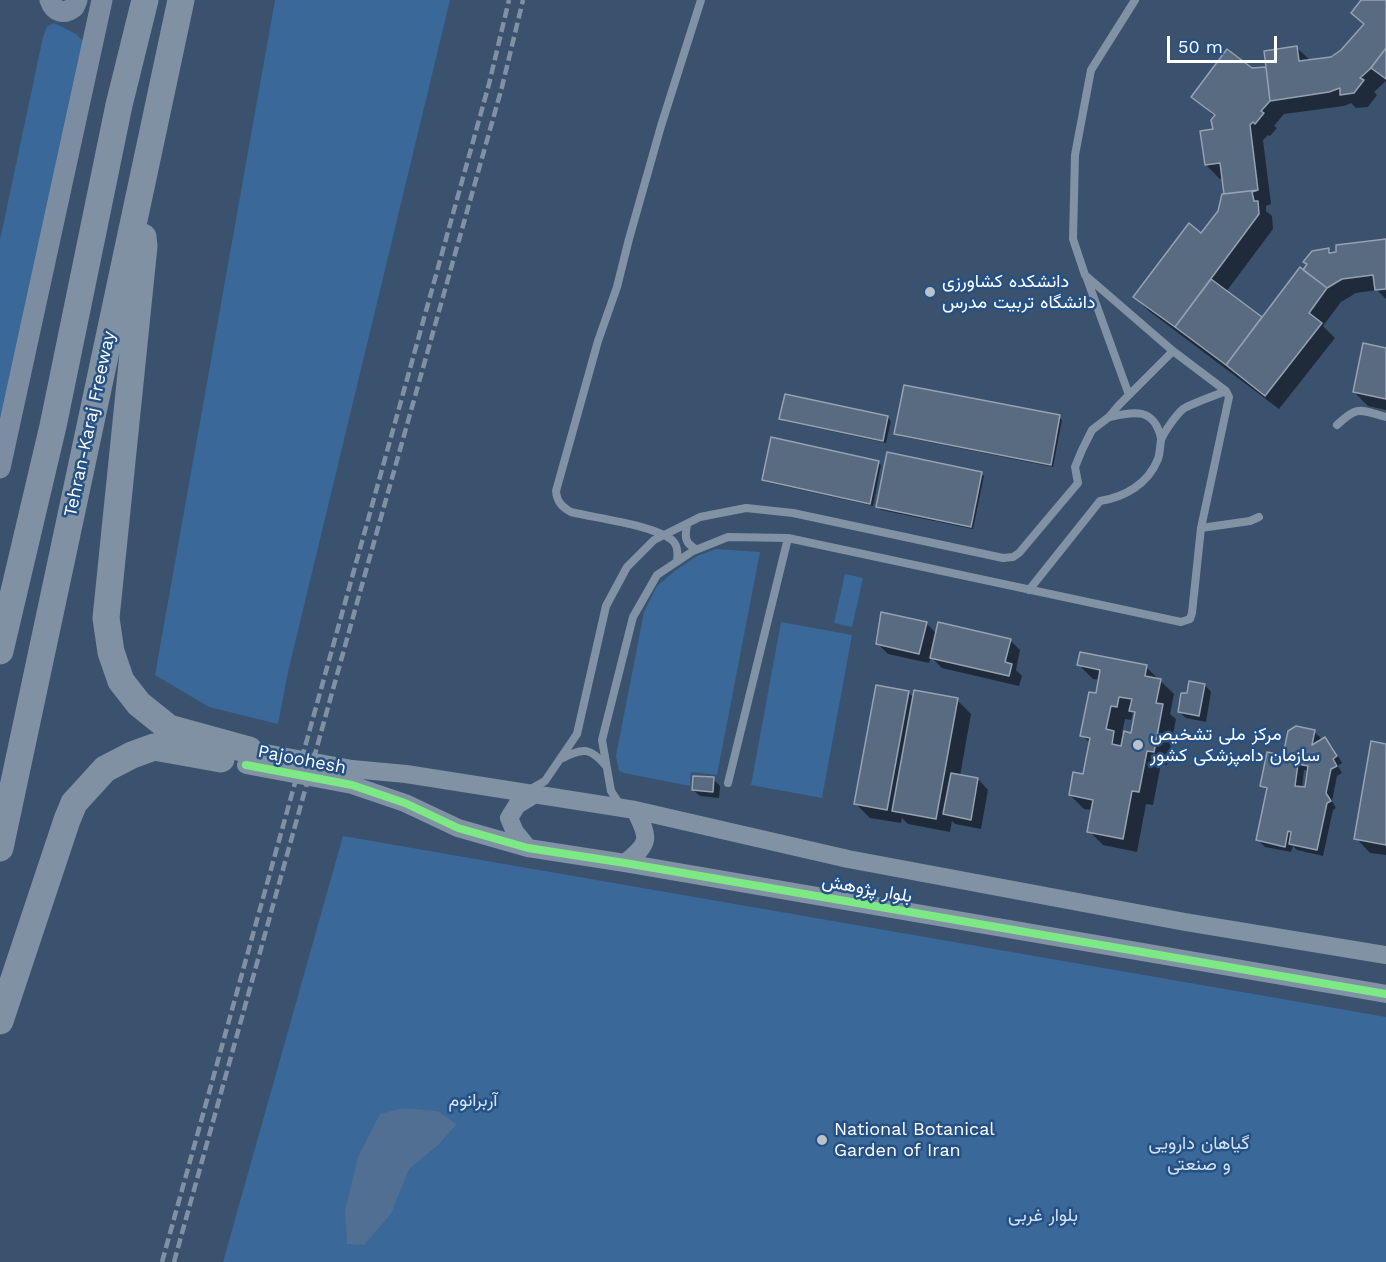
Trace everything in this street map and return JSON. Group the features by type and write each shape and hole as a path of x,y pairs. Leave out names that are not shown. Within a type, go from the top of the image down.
{"highway":[{"name":"Tehran-Karaj Freeway","path":"0,651 53,426 119,105 145,0"},
{"name":"Tehran-Karaj Freeway","path":"0,848 181,0"},
{"path":"141,182 144,246 106,618 111,652 121,681 139,704 169,728 247,757"},
{"path":"0,1021 74,803 105,769 154,747 188,753 247,757"}],"main road":[{"path":"50,0 53,7 61,12 66,12 75,4 97,24"},
{"path":"0,468 102,0"}],"street":[{"name":"Pajoohesh","path":"247,757 352,777"},
{"name":"بلوار پژوهش","path":"352,777 406,774 629,810 848,859 1185,922 1386,955"},
{"name":"بلوار پژوهش","path":"352,777 458,828 528,848 1386,994"},
{"path":"528,848 515,832 509,818 517,805 530,794"},
{"path":"625,863 641,850 645,839 644,828 629,810"}],"lane":[{"path":"676,561 678,553 676,545 664,535 642,527 571,512 564,508 556,498 556,491 598,341 617,287 661,126 701,0"},
{"path":"1129,395 1073,239 1075,155 1091,70 1135,0"},
{"path":"629,810 611,791 602,741 633,617 657,575 696,549 728,537 788,538 1181,622 1190,619 1201,528 1229,397 1226,391 1173,351 1085,275"},
{"path":"530,794 545,781 577,734 606,606 627,567 654,540 700,517 746,508 793,513 1003,558 1013,557 1019,553 1078,483 1076,467 1092,430 1109,417 1173,351"},
{"path":"1029,590 1100,501 1124,495 1146,478 1158,459 1164,432 1183,409 1226,391"},
{"path":"1337,425 1352,412 1359,410 1386,417"},
{"path":"1109,417 1131,412 1145,415 1158,425 1161,440"},
{"path":"1201,528 1250,521 1259,517"},
{"path":"687,524 686,537 689,546 696,549"},
{"path":"728,783 788,538"},
{"path":"559,760 578,750 589,751 598,757 606,768"}],"green space":[{"path":"275,0 450,0 288,672 278,724 209,707 155,675"},
{"path":"54,23 76,34 83,41 0,429 0,240 43,37 47,27"},
{"path":"716,549 760,552 717,775 691,772 690,786 619,771 616,756 644,612 657,586 697,556"},
{"path":"845,574 863,578 852,627 834,623"},
{"path":"781,622 852,635 822,798 751,785"},
{"name":"National Botanical Garden of Iran","path":"343,836 1386,1017 1386,1262 223,1262"}],"shaded area":[{"path":"403,1108 437,1111 457,1124 438,1145 409,1169 391,1214 364,1245 347,1244 345,1210 358,1157 380,1114"}],"building":[{"path":"1361,0 1386,0 1386,48 1360,78 1364,80 1354,93 1340,95 1340,88 1329,92 1270,101 1264,51 1297,46 1299,61 1331,57 1341,50 1364,24 1351,13"},
{"path":"1386,48 1386,79 1371,68"},
{"path":"1227,49 1252,68 1266,67 1270,101 1261,111 1264,113 1255,124 1253,122 1250,125 1258,190 1224,194 1220,163 1205,165 1200,131 1213,129 1211,120 1215,115 1191,97"},
{"path":"1258,190 1252,192 1254,201 1258,201 1259,214 1175,327 1133,297 1189,223 1201,233 1218,211 1222,194"},
{"path":"1386,239 1386,289 1375,290 1373,275 1342,279 1327,288 1303,270 1307,264 1303,262 1312,251 1329,248 1329,253 1336,252 1336,245"},
{"path":"1300,267 1327,288 1309,313 1322,323 1265,396 1226,365"},
{"path":"1211,279 1262,317 1226,365 1175,327"},
{"path":"1363,343 1386,348 1386,399 1353,392"},
{"path":"904,385 1060,415 1051,465 894,434"},
{"path":"785,394 888,416 883,441 779,419"},
{"path":"771,437 879,461 870,504 762,480"},
{"path":"887,452 982,472 971,527 876,507"},
{"path":"881,612 927,622 919,654 876,644"},
{"path":"938,622 1011,639 1005,662 1012,664 1009,676 930,658"},
{"name":"مرکز ملی تشخیص سازمان دامپزشکی کشور","path":"1080,652 1147,665 1145,676 1161,679 1156,703 1163,704 1154,752 1147,751 1139,792 1132,791 1123,839 1087,832 1093,800 1069,795 1073,772 1083,774 1090,738 1080,736 1089,692 1096,693 1100,670 1077,665","holes":["1119,697 1132,699 1129,711 1135,712 1131,733 1124,731 1121,746 1112,744 1114,731 1106,729 1111,706 1117,707"]},
{"path":"1189,681 1205,684 1199,716 1178,712 1181,693 1187,693"},
{"path":"876,685 909,691 887,810 854,804"},
{"path":"914,690 958,698 936,819 892,811"},
{"path":"1296,726 1315,730 1312,745 1325,737 1337,756 1333,759 1337,766 1331,769 1326,793 1331,801 1327,803 1317,850 1289,844 1291,832 1288,831 1285,847 1256,840 1267,788 1260,786 1267,752 1283,755 1288,731","holes":["1298,764 1308,766 1305,787 1295,786"]},
{"path":"1371,741 1386,744 1386,845 1354,839"},
{"path":"951,773 978,778 971,820 943,814"},
{"path":"693,776 714,777 713,792 692,790"}],"railway":[{"path":"162,1262 489,84 509,0"},
{"path":"174,1262 502,87 523,0"}],"cycle path":[{"path":"246,765 352,785 405,803 458,828 528,848 1386,994"}],"place":[{"name":"دانشکده کشاورزی دانشگاه تربیت مدرس","path":"930,292"},
{"name":"مرکز ملی تشخیص سازمان دامپزشکی کشور","path":"1138,745"},
{"name":"National Botanical Garden of Iran","path":"822,1140"}],"park label":[{"name":"آربرانوم","path":"473,1101"},
{"name":"گیاهان دارویی و صنعتی","path":"1199,1154"},
{"name":"بلوار غربی","path":"1043,1216"}]}
